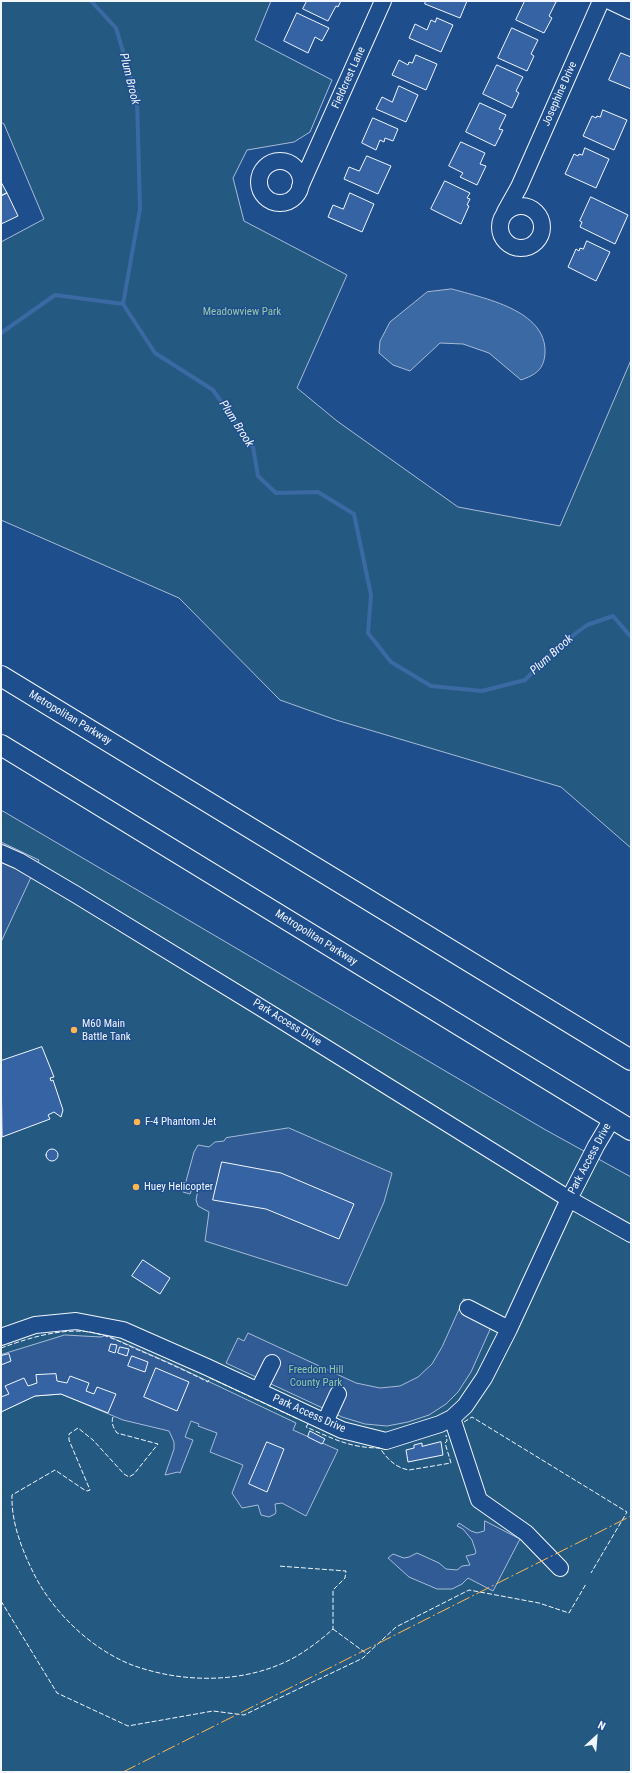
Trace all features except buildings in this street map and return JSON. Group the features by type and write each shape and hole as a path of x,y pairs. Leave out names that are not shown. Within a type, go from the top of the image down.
{"main road":[{"name":"Metropolitan Parkway","path":"1,676 631,1060"},
{"name":"Metropolitan Parkway","path":"4,748 624,1125"}],"street":[{"name":"Fieldcrest Lane","path":"315,156 302,162 289,164 277,162 265,168 259,181 263,194 274,202 287,202 298,194 300,187 315,156 383,1"},
{"name":"Josephine Drive","path":"518,187 522,197 540,218 541,232 534,243 521,247 508,243 500,232 502,218 518,187 600,1"},
{"path":"610,1 631,11"},
{"path":"289,164 295,168 299,174 300,187"},
{"path":"505,212 517,206 530,208"},
{"name":"Park Access Drive","path":"1,853 19,861 281,1020 569,1200 631,1234"},
{"name":"Park Access Drive","path":"1,1337 35,1325 76,1321 124,1330 342,1430 386,1441 440,1424 452,1418 465,1406 484,1378 509,1329 596,1146 624,1125"},
{"path":"468,1308 509,1329"},
{"path":"258,1391 272,1363"},
{"path":"325,1422 338,1394"},
{"path":"452,1418 479,1500 526,1534 560,1568"}],"green space":[{"name":"Meadowview Park","path":"1,1 271,1 255,40 332,80 310,132 294,142 247,150 233,178 244,221 347,275 297,388 337,421 458,507 560,526 631,360 631,848 561,787 336,720 280,700 179,598 1,520 1,242 44,219 4,124 1,122"},
{"name":"Freedom Hill County Park","path":"1,810 544,1129 631,1177 631,1772 1,1772"}],"shaded area":[{"path":"452,289 496,302 525,316 536,326 543,338 545,353 541,368 531,376 521,380 489,353 463,344 440,343 410,371 393,365 379,353 380,341 390,322 427,292"},
{"path":"1,842 39,860 1,942"},
{"path":"289,1128 392,1173 384,1202 347,1286 205,1241 209,1212 198,1206 196,1200 198,1190 192,1189 190,1194 183,1192 194,1152 198,1145 209,1147 215,1142 224,1141 226,1138"},
{"path":"464,1299 497,1314 471,1372 458,1392 446,1404 429,1415 408,1422 387,1426 365,1424 342,1417 226,1363 238,1338 244,1341 248,1333 356,1383 380,1388 400,1386 418,1377 432,1364 442,1347"},
{"path":"65,1335 101,1337 106,1335 174,1365 296,1423 293,1430 338,1450 306,1516 282,1503 275,1504 276,1512 269,1517 261,1515 258,1505 242,1508 232,1493 243,1465 210,1452 217,1433 198,1426 199,1424 191,1421 185,1437 193,1440 180,1473 178,1472 165,1475 174,1449 174,1442 169,1431 123,1420 61,1394 35,1396 1,1412 1,1355"},
{"path":"485,1521 520,1539 493,1591 468,1578 462,1584 452,1589 437,1589 409,1577 388,1558 393,1554 404,1558 417,1553 439,1563 446,1569 457,1570 462,1566 470,1565 466,1556 475,1554 476,1552 472,1540 463,1529 457,1526 459,1523 477,1533 484,1531"}],"waterway":[{"name":"Plum Brook","path":"91,1 116,28 137,98 140,209 123,304 155,353 213,390 253,447 258,476 276,493 318,492 354,514 371,595 368,633 391,662 431,686 482,691 525,680 560,645 587,625 613,616 631,637"},
{"path":"1,333 55,295 123,304"}],"fence":[{"path":"1,1348 34,1337 67,1331 96,1333 119,1341 208,1382 210,1378 298,1419"},
{"path":"113,1417 112,1421 114,1429 117,1433 158,1444 134,1474 129,1477 124,1474 93,1440 78,1428 69,1434 69,1440 90,1490 87,1491 83,1489 55,1470 12,1495 15,1526 34,1574 52,1602 75,1628 88,1639 117,1658 132,1665 152,1671 173,1676 194,1678 216,1678 258,1672 297,1656 333,1629 333,1590 345,1578 346,1571 278,1566"},
{"path":"464,1422 472,1417 627,1512 591,1573"},
{"path":"308,1424 306,1427 342,1442 369,1448 380,1448 392,1462 404,1469 409,1470 451,1463 445,1443 447,1441 446,1435"},
{"path":"333,1629 367,1654 396,1627 469,1590 539,1603 569,1613 586,1584"},
{"path":"1,1601 57,1693 128,1726 213,1711 244,1715 363,1658 367,1654"}],"power":[{"path":"123,1772 631,1516"}],"place":[{"name":"M60 Main Battle Tank","path":"74,1030"},
{"name":"F-4 Phantom Jet","path":"137,1122"},
{"name":"Huey Helicopter","path":"136,1187"}]}
